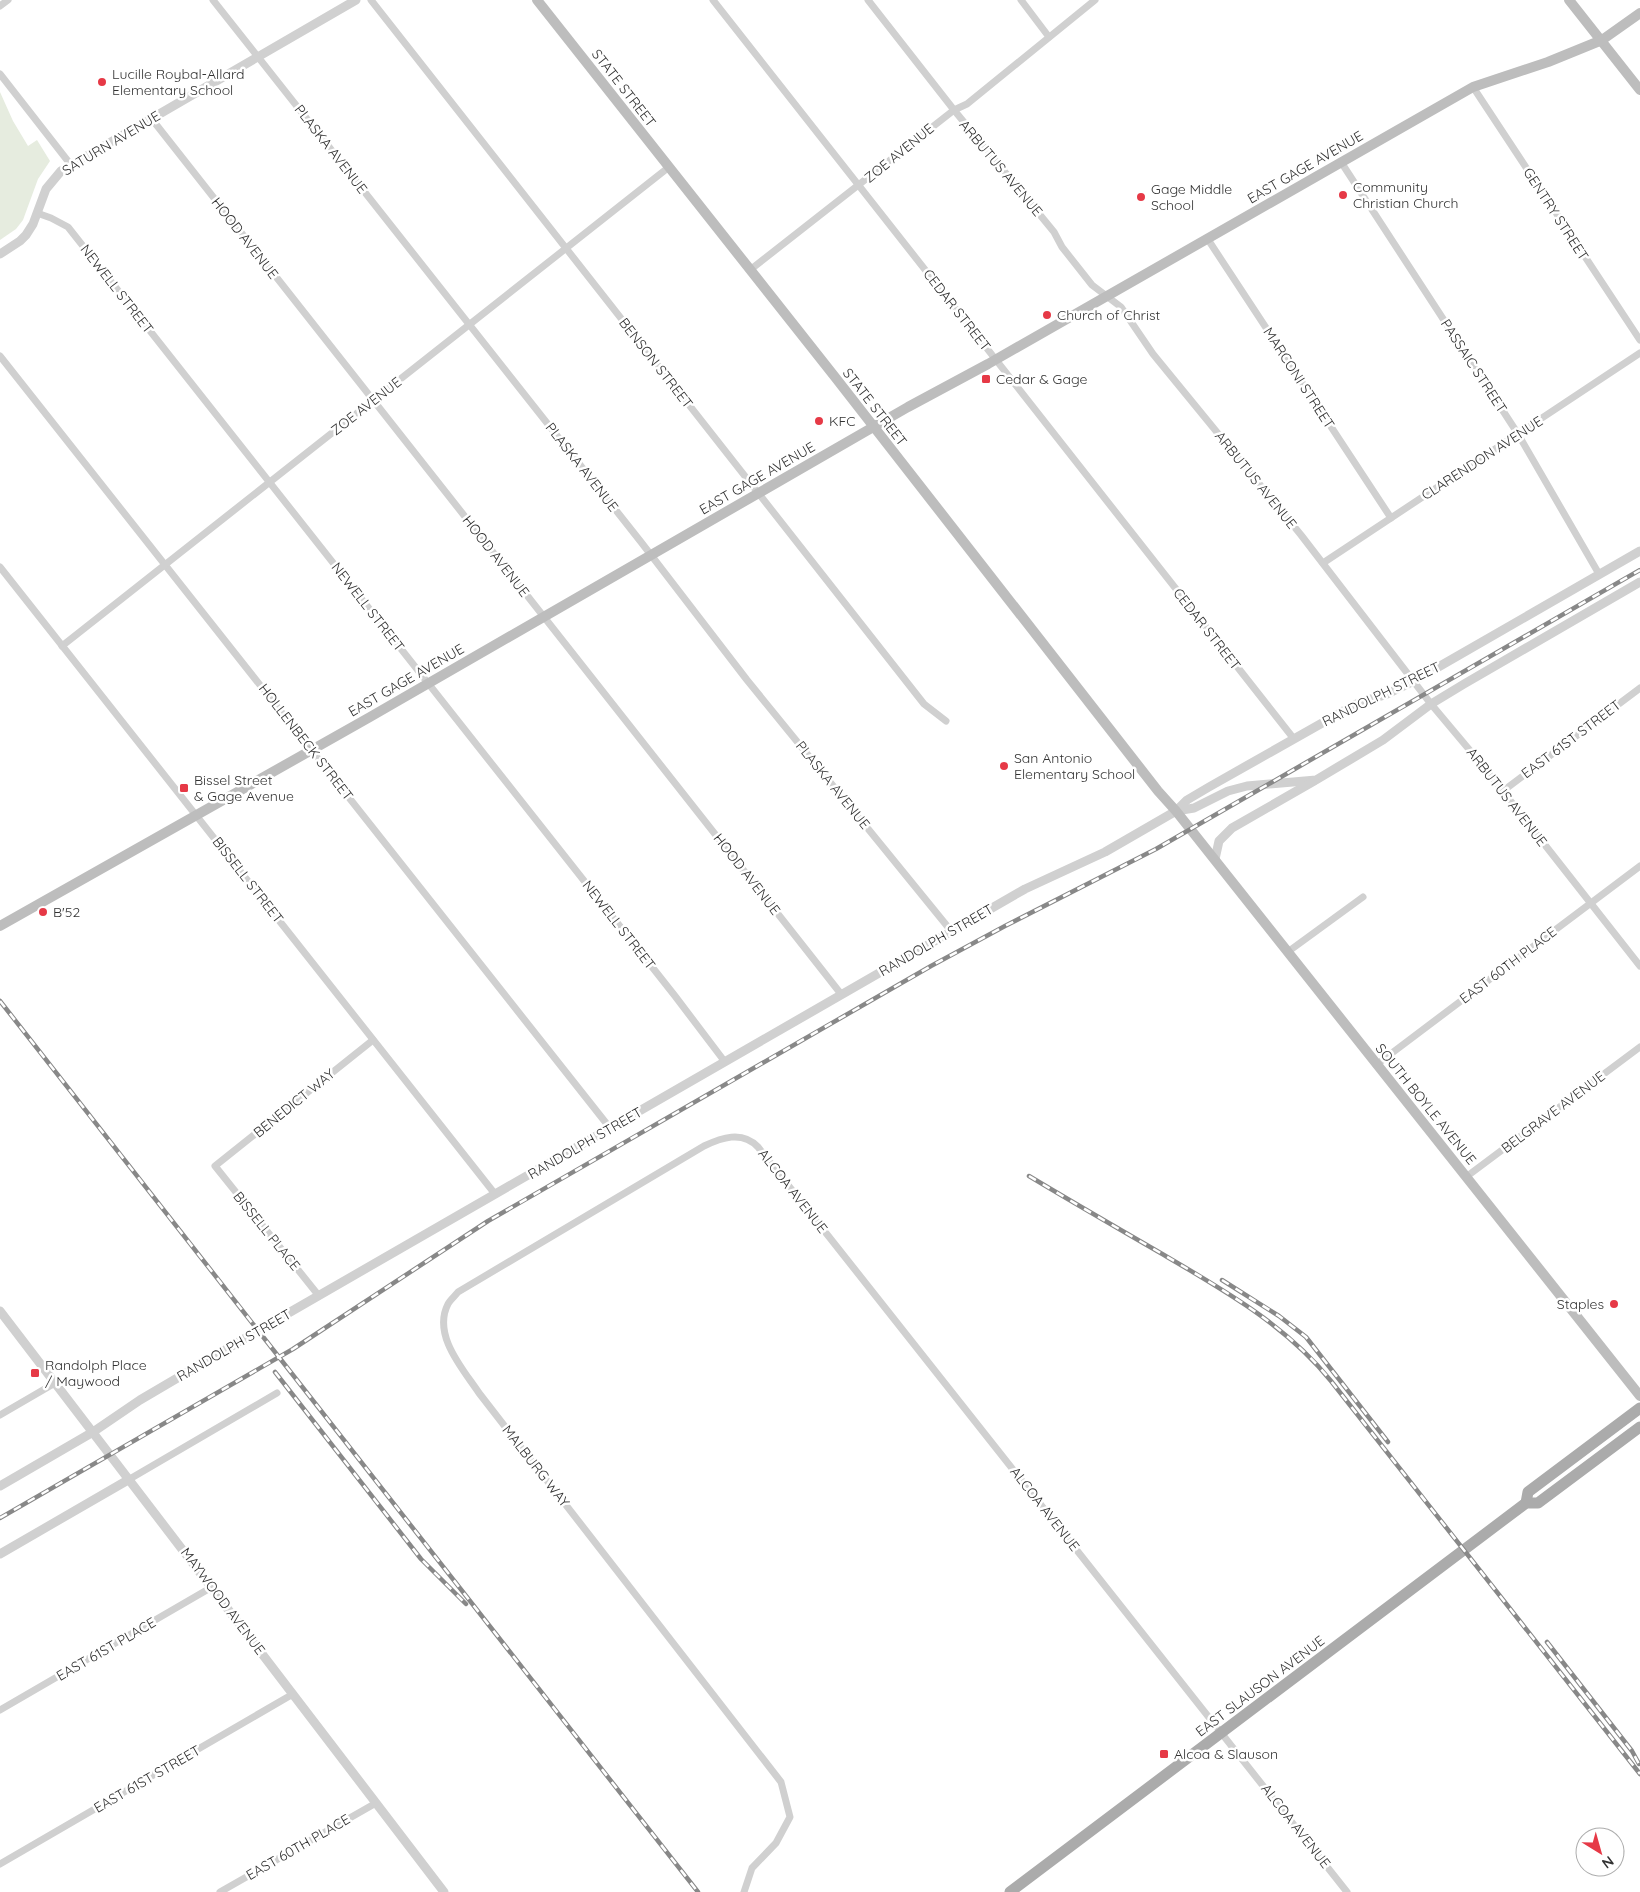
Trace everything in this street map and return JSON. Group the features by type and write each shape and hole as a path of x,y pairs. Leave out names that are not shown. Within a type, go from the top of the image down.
{"main road":[{"name":"STATE STREET","path":"537,0 1158,791 1191,830"},
{"path":"1569,0 1640,90"},
{"name":"EAST GAGE AVENUE","path":"0,926 1473,87 1548,62 1602,40 1640,13"},
{"name":"SOUTH BOYLE AVENUE","path":"1191,830 1289,951 1376,1065 1640,1396"},
{"name":"EAST SLAUSON AVENUE","path":"1526,1503 1528,1492 1640,1408"},
{"name":"EAST SLAUSON AVENUE","path":"1010,1892 1526,1503 1538,1503 1640,1427"}],"street":[{"path":"0,6 8,0"},
{"name":"PLASKA AVENUE","path":"213,0 651,555 747,680 952,932"},
{"name":"SATURN AVENUE","path":"0,254 26,235 33,224 46,189 54,178 71,165 356,0"},
{"name":"BENSON STREET","path":"371,0 924,704 946,720"},
{"name":"CEDAR STREET","path":"713,0 1294,739"},
{"name":"ARBUTUS AVENUE","path":"868,0 954,110 1054,232 1062,246 1092,285 1122,307 1153,354 1323,563 1431,704 1503,791 1640,966"},
{"path":"1020,0 1049,37"},
{"name":"ZOE AVENUE","path":"750,270 954,110 967,104 1095,0"},
{"path":"0,74 71,165"},
{"name":"GENTRY STREET","path":"1473,87 1640,340"},
{"name":"HOOD AVENUE","path":"151,118 841,994"},
{"name":"PASSAIC STREET","path":"1341,162 1518,434 1599,574"},
{"name":"ZOE AVENUE","path":"62,646 669,167"},
{"name":"NEWELL STREET","path":"37,213 68,227 675,996 725,1062"},
{"name":"MARCONI STREET","path":"1207,238 1390,518"},
{"name":"CLARENDON AVENUE","path":"1323,563 1640,353"},
{"name":"HOLLENBECK STREET","path":"0,356 610,1128"},
{"name":"RANDOLPH STREET","path":"0,1486 93,1432 140,1400 841,994 1025,889 1105,852 1176,811 1188,800 1363,701 1384,695 1414,681 1640,550"},
{"name":"BISSELL STREET","path":"0,567 495,1194"},
{"name":"RANDOLPH STREET","path":"1176,811 1194,808 1228,791 1247,786 1316,780 1383,740 1431,704 1640,582"},
{"name":"EAST 61ST STREET","path":"1503,791 1640,688"},
{"path":"1215,859 1219,841 1232,828 1316,780"},
{"name":"EAST 60TH PLACE","path":"1376,1065 1640,866"},
{"path":"1289,951 1362,897"},
{"name":"BENEDICT WAY","path":"215,1166 373,1040"},
{"name":"BELGRAVE AVENUE","path":"1466,1177 1640,1046"},
{"name":"ALCOA AVENUE","path":"734,1136 758,1147 1348,1892"},
{"name":"MALBURG WAY","path":"734,1136 721,1138 704,1146 458,1292 448,1303 443,1319 448,1348 479,1393 781,1782 790,1817 776,1843 752,1868 744,1892"},
{"name":"BISSELL PLACE","path":"215,1166 319,1296"},
{"name":"MAYWOOD AVENUE","path":"0,1311 444,1892"},
{"path":"0,1415 54,1383"},
{"path":"0,1554 277,1393"},
{"name":"EAST 61ST PLACE","path":"0,1710 212,1587"},
{"name":"EAST 61ST STREET","path":"0,1864 294,1694"},
{"name":"EAST 60TH PLACE","path":"220,1892 376,1803"}],"shaded area":[{"path":"0,92 13,121 28,146 37,140 50,161 38,179 23,220 16,229 0,240"}],"railway":[{"path":"0,1518 293,1349 488,1221 931,966 1156,849 1640,570"},
{"path":"0,1001 698,1892"},
{"path":"1029,1176 1187,1268 1254,1310 1313,1361 1331,1381 1640,1774"},
{"path":"1222,1280 1279,1316 1306,1337 1388,1442"},
{"path":"275,1372 421,1559 466,1604"},
{"path":"1547,1642 1632,1751 1639,1764"}],"place":[{"name":"Lucille Roybal-Allard Elementary School","path":"102,82"},
{"name":"Community Christian Church","path":"1343,195"},
{"name":"Gage Middle School","path":"1141,197"},
{"name":"Church of Christ","path":"1047,315"},
{"name":"Cedar & Gage","path":"986,379"},
{"name":"KFC","path":"819,421"},
{"name":"San Antonio Elementary School","path":"1004,766"},
{"name":"Bissel Street & Gage Avenue","path":"184,788"},
{"name":"B'52","path":"43,912"},
{"name":"Staples","path":"1614,1304"},
{"name":"Randolph Place / Maywood","path":"35,1373"},
{"name":"Alcoa & Slauson","path":"1164,1754"}]}
